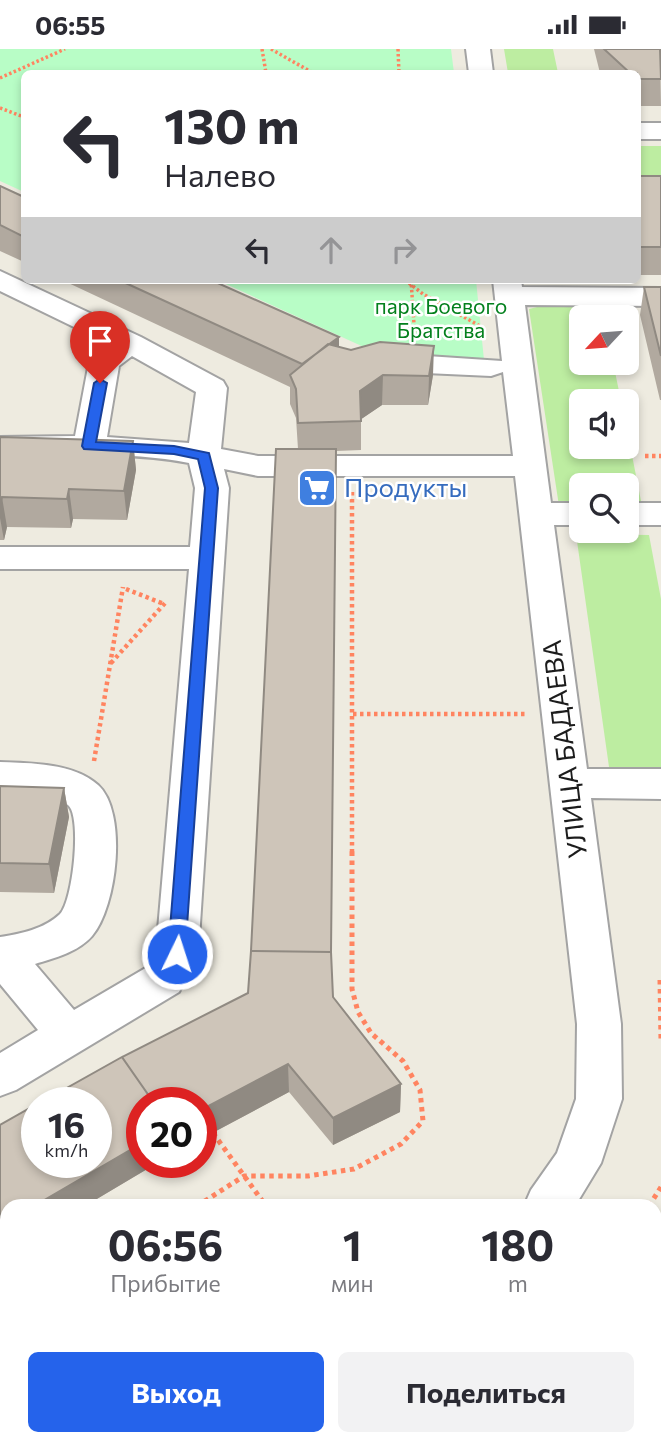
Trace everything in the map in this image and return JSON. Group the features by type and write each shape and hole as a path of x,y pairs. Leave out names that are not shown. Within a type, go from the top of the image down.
{"street":[{"path":"478,49 481,70"},
{"path":"641,131 661,131"},
{"path":"0,279 130,343 212,388 204,456 212,488 177,954 164,979 0,1076"},
{"path":"508,288 661,296"},
{"name":"УЛИЦА БАДАЕВА","path":"508,288 599,1024 599,1099 577,1163 553,1199"},
{"path":"89,446 104,362 130,343"},
{"path":"357,356 370,362 491,367"},
{"path":"0,447 89,446 174,450 258,466 530,466"},
{"path":"536,514 569,514"},
{"path":"639,514 661,514"},
{"path":"0,558 125,573 205,558"},
{"path":"0,777 49,778 71,786 88,799 96,820 89,903 79,922 60,938 35,948 1,954"},
{"path":"569,783 661,784"},
{"path":"1,954 70,1036"}],"path":[{"path":"0,78 65,49"},
{"path":"262,49 266,70"},
{"path":"271,49 308,70"},
{"path":"398,49 400,70"},
{"path":"0,108 21,116"},
{"path":"412,284 417,364"},
{"path":"414,284 423,294 487,330"},
{"path":"645,456 661,456"},
{"path":"208,1199 244,1176 308,1176 354,1169 401,1144 422,1121 420,1090 403,1061 371,1033 358,1011 352,989 351,466"},
{"path":"110,664 205,558"},
{"path":"88,799 125,573 164,604"},
{"path":"353,714 527,714"},
{"path":"660,981 661,1040"},
{"path":"217,1139 261,1199"}],"green space":[{"path":"0,49 451,49 454,70 21,70 21,191 0,181"},
{"path":"504,49 553,49 557,70 508,70"},
{"path":"641,146 661,146 661,181 641,181"},
{"name":"парк Боевого Братства","path":"226,284 476,284 484,360 377,353"},
{"path":"601,304 569,305 569,375 616,375 619,389 569,389 569,459 633,459 635,473 569,473 569,506 559,506 529,309 545,305"},
{"path":"639,535 649,535 661,599 661,775 610,774 577,543 639,543"}],"building":[{"path":"604,49 660,49 661,79 641,79 641,70 627,70"},
{"path":"641,176 661,176 661,247 641,247"},
{"path":"0,186 21,196 21,236 0,225"},
{"path":"128,284 220,284 339,337 302,364"},
{"path":"644,287 661,287 661,356"},
{"path":"380,342 434,346 429,376 383,375 360,391 361,421 298,423 296,389 290,375 328,344 351,350"},
{"path":"0,437 133,441 124,491 69,489 67,499 2,497 0,505"},
{"path":"276,449 336,449 331,952 251,951"},
{"path":"0,786 64,788 49,864 0,863"},
{"path":"251,951 331,952 333,997 401,1084 333,1118 288,1064 217,1102 217,1087 143,1087 122,1057 248,993"},
{"path":"122,1057 143,1087 126,1087 126,1152 112,1160 112,1087 69,1087"},
{"path":"21,1113 21,1178 82,1178 46,1199 0,1199 0,1125"}],"place":[{"name":"Продукты","path":"317,488"}],"route":[{"path":"100,383 89,446 174,450 204,456 212,488 177,954"}]}
